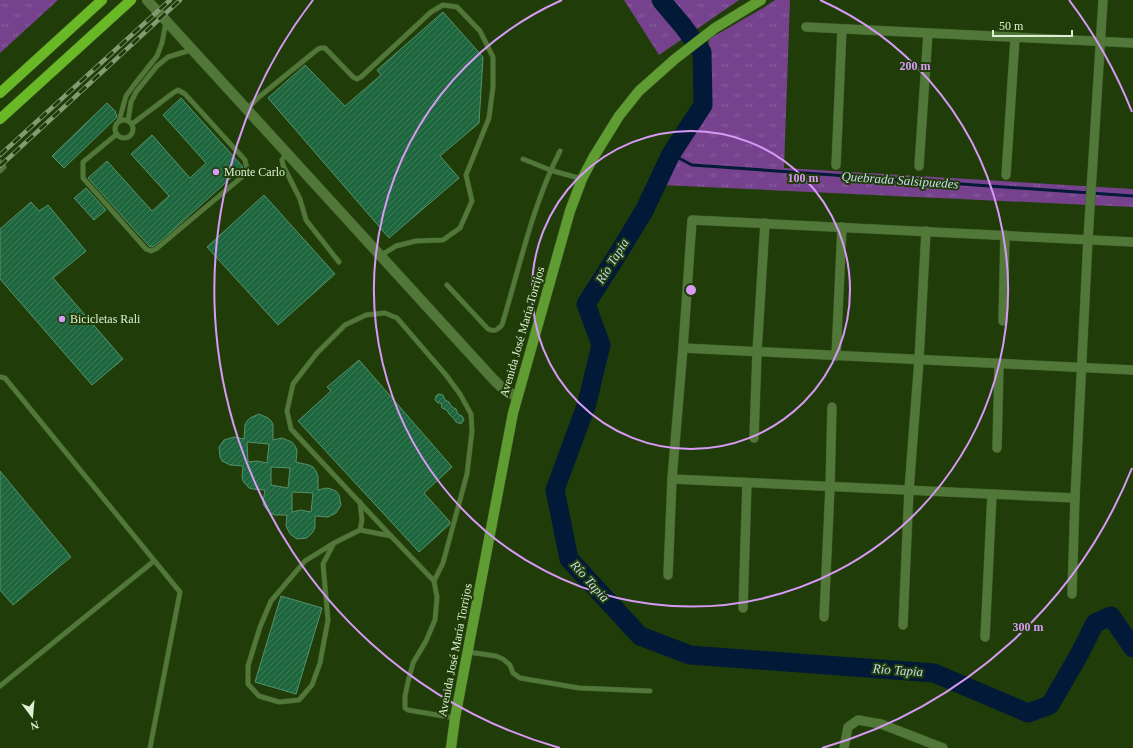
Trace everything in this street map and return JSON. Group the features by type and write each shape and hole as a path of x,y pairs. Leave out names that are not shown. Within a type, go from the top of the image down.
{"main road":[{"path":"0,93 102,0"},
{"path":"0,119 131,0"},
{"name":"Avenida José María Torrijos","path":"451,748 455,718 517,396 570,211 582,179 619,116 639,91 675,59 715,28 761,0"}],"street":[{"path":"147,0 494,380 503,389 517,396"},
{"path":"1072,594 1075,498 1088,239 1103,0"},
{"path":"806,27 1133,43"},
{"path":"836,165 842,29"},
{"path":"919,166 928,33"},
{"path":"1006,175 1015,38"},
{"path":"668,575 672,479 684,348 692,220 1133,242"},
{"path":"754,438 756,352 765,223"},
{"path":"836,356 842,227"},
{"path":"903,625 909,490 919,360 926,231"},
{"path":"1003,321 1005,235"},
{"path":"684,348 1133,370"},
{"path":"997,448 999,364"},
{"path":"824,617 832,407"},
{"path":"672,479 1075,498"},
{"path":"743,608 747,483"},
{"path":"985,637 992,494"},
{"path":"844,748 848,727 858,720 880,724 942,748"}],"lane":[{"path":"247,109 259,97 318,48 325,48 353,77 357,79 361,77 431,12 443,6 457,8 480,31 493,57 493,87 489,118 477,151 466,175 472,201 460,228 443,240 416,240 396,246 380,256"},
{"path":"166,20 162,43 157,56 126,96 119,122 115,129 119,136 125,138 130,135 133,130 130,123 131,102 136,92 157,66 168,57 192,50"},
{"path":"117,134 83,162 83,178 146,249 151,251 156,249 243,176 247,169 245,160 185,94 178,90 130,123"},
{"path":"119,122 124,120 130,123"},
{"path":"447,285 488,329 493,331 497,330 502,325 528,231 550,170 560,151"},
{"path":"287,153 282,160 283,165 300,199 306,220 339,262"},
{"path":"523,159 550,170 582,179"},
{"path":"0,162 4,167 0,171"},
{"path":"434,581 443,562 467,474 472,431 471,414 460,394 446,375 397,318 385,313 366,315 345,325 317,353 294,384 287,411 292,429 434,581 437,597 435,620 426,642 414,663 408,682 405,705 408,710 455,718"},
{"path":"0,377 5,378 180,592 150,748"},
{"path":"360,502 362,520 360,530"},
{"path":"334,542 323,564 328,620 320,663 312,685 299,700 279,702 259,696 248,684 248,666 260,627 271,601 305,561 334,542 360,530 391,536"},
{"path":"0,686 154,561"},
{"path":"468,652 496,656 503,659 510,665 513,673 520,678 579,688 650,691"}],"green space":[{"path":"0,0 58,0 0,53"},
{"path":"624,0 739,0 659,55"},
{"path":"775,0 790,0 784,168 1133,189 1133,207 662,185 707,97 709,39"}],"building":[{"path":"443,12 483,57 479,123 440,156 459,178 389,238 268,98 305,65 345,106 381,75 377,70"},
{"name":"Monte Carlo","path":"181,98 243,167 171,232 151,247 88,178 107,161 152,211 169,196 131,154 152,135 190,178 206,163 163,115"},
{"path":"107,103 116,112 116,118 64,168 52,156"},
{"path":"86,188 106,210 94,220 74,198"},
{"path":"264,195 335,274 278,325 207,247"},
{"name":"Bicicletas Rali","path":"31,202 39,211 48,205 86,251 53,278 123,359 92,385 0,279 0,229"},
{"path":"359,360 452,467 424,493 450,522 450,524 419,552 298,421 331,391 327,387"},
{"path":"439,394 443,395 445,400 456,409 458,414 462,416 464,420 461,424 456,422 447,410 442,408 441,403 438,403 435,400 436,396"},
{"path":"259,414 268,418 272,422 273,426 273,440 282,438 292,442 297,450 296,462 309,465 316,471 318,476 318,490 326,488 331,489 336,491 339,495 341,505 336,513 328,517 315,516 315,527 313,532 307,538 297,539 290,534 286,526 287,515 275,515 270,513 264,506 263,501 265,490 249,488 243,481 243,466 230,465 222,461 220,457 219,447 224,440 234,437 244,439 245,425 250,418","holes":["247,442 269,444 267,463 257,461 248,462","271,467 290,468 288,488 271,485","292,492 313,493 311,512 301,510 292,512"]},
{"path":"0,471 71,557 13,605 0,590"},
{"path":"281,596 322,608 296,694 255,682"}],"waterway":[{"name":"Río Tapia","path":"661,0 702,52 703,105 671,154 644,211 586,304 601,345 587,403 555,490 569,559 640,636 690,655 934,673 1028,713 1050,705 1080,653 1095,623 1111,616 1133,648"},
{"name":"Quebrada Salsipuedes","path":"671,154 692,165 1133,196"}],"railway":[{"path":"0,155 170,0"},
{"path":"0,166 180,0"}],"place":[{"name":"Monte Carlo","path":"216,172"},
{"name":"Bicicletas Rali","path":"62,319"}]}
